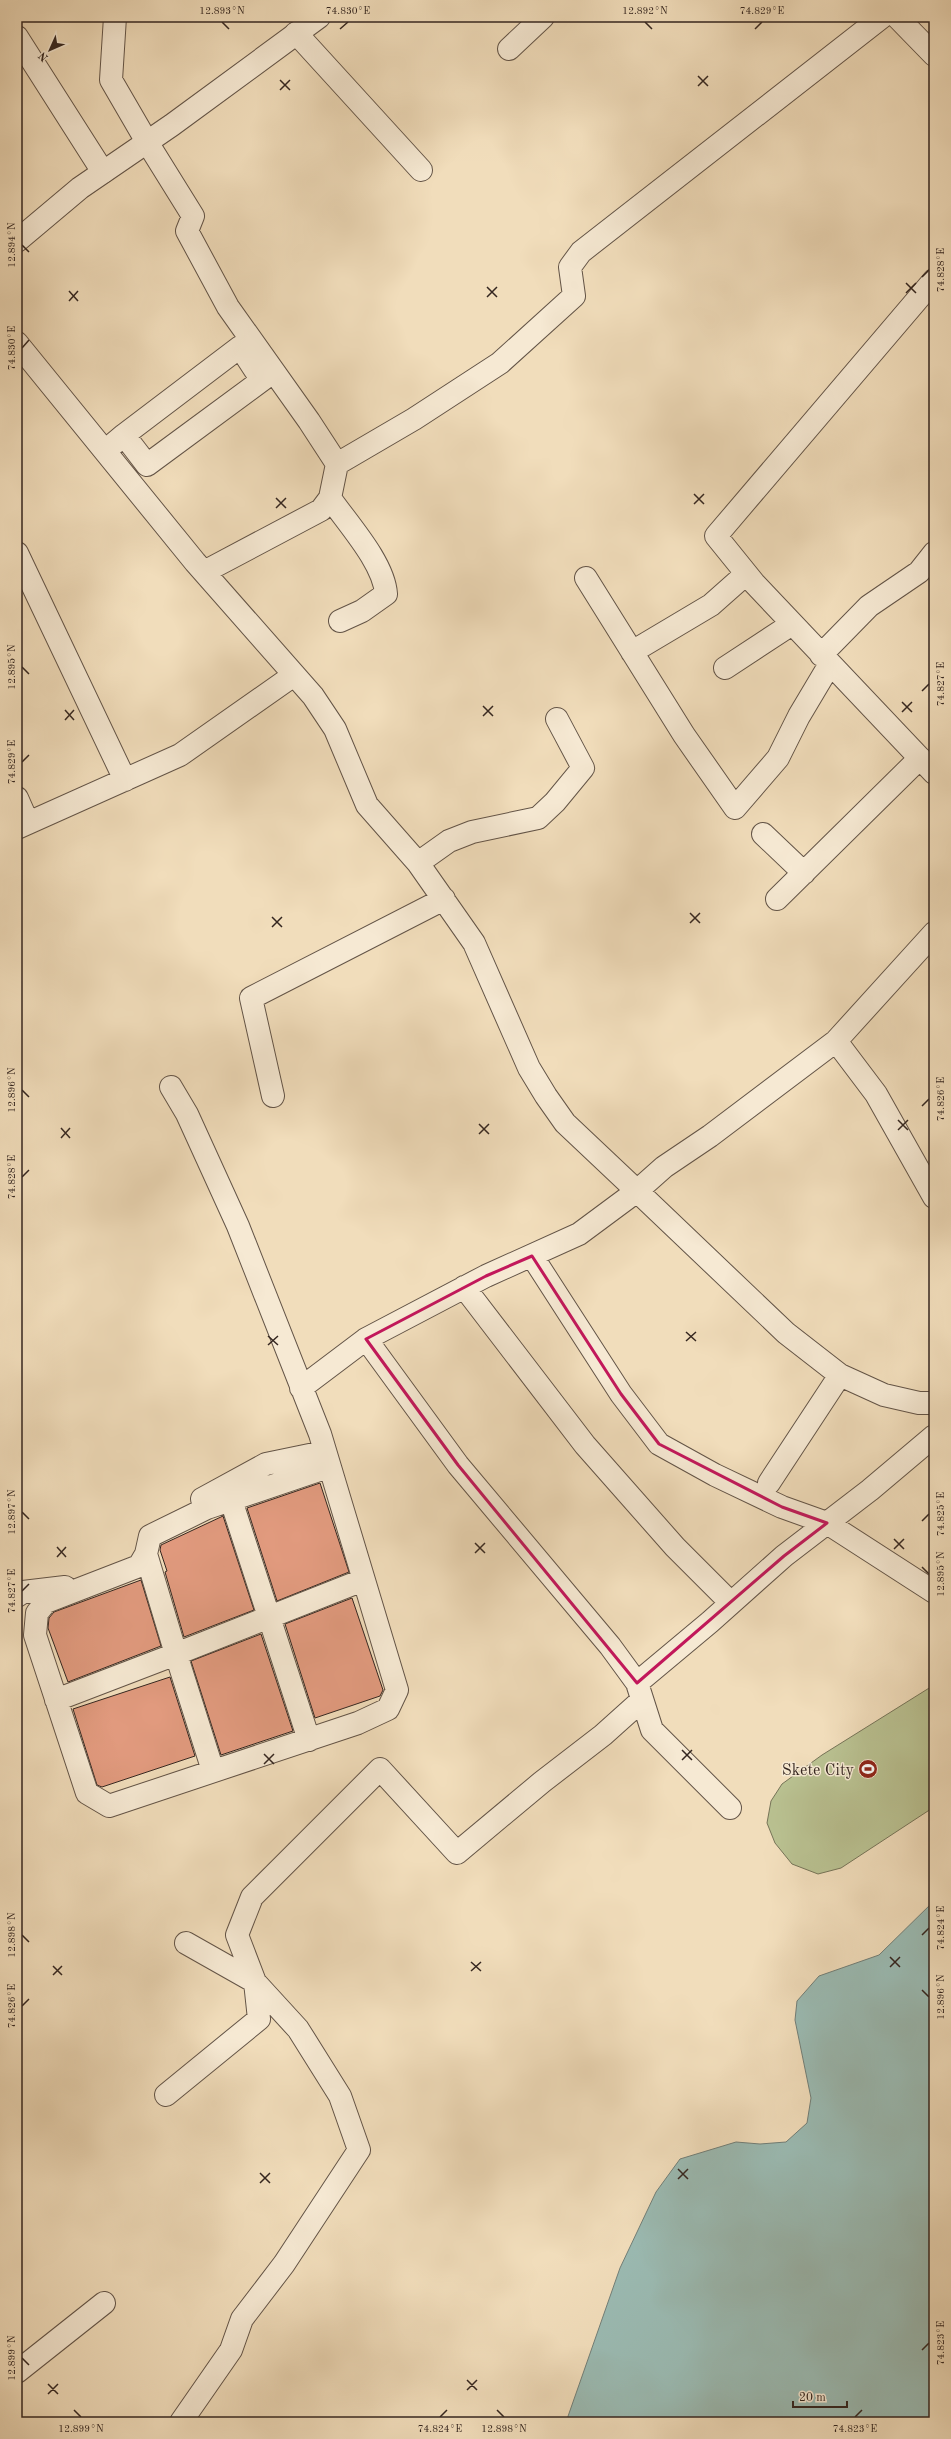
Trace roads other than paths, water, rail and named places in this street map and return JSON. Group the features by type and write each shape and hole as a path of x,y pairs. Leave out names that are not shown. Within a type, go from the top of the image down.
{"street":[{"path":"115,17 111,80 146,142 193,216 187,231 267,376"},
{"path":"17,242 80,188 319,17"},
{"path":"509,49 543,17"},
{"path":"204,572 321,510 330,498 338,464 414,419 500,363 574,296 570,267 581,252 882,17"},
{"path":"897,17 934,55"},
{"path":"296,33 421,170"},
{"path":"17,37 103,172"},
{"path":"777,898 804,872 927,765 792,624 746,574 716,536 934,280"},
{"path":"17,343 204,572 313,696 334,729 368,805 418,863 474,943 526,1061 546,1096 565,1123 786,1333 840,1375 884,1394 919,1403 934,1403"},
{"path":"105,451 240,347 309,421 338,464"},
{"path":"124,435 147,465 267,376"},
{"path":"330,498 371,555 386,587 386,594 362,611 340,621"},
{"path":"17,553 125,780"},
{"path":"586,578 684,735 735,808 778,758 825,659 869,606 919,572 934,553"},
{"path":"632,652 710,605 746,574"},
{"path":"725,668 792,624"},
{"path":"17,798 22,826 180,755 294,675"},
{"path":"418,863 449,841 472,832 538,818 555,802 583,768 557,718"},
{"path":"763,834 804,872"},
{"path":"273,1096 251,998 444,899"},
{"path":"301,1388 366,1339 464,1287 579,1234 664,1168 710,1136 836,1041 934,933"},
{"path":"836,1041 876,1094 934,1197"},
{"path":"171,1087 187,1114 238,1226 276,1319 301,1388 320,1434 326,1460 397,1690 388,1709 358,1723 110,1806 87,1793 35,1635 37,1613 46,1602 139,1566 146,1554 150,1536 207,1508 231,1500 326,1460"},
{"path":"532,1256 621,1394 659,1444 715,1475 782,1507 827,1523 934,1592"},
{"path":"464,1287 585,1445 675,1547 731,1603"},
{"path":"366,1339 458,1465 610,1646 640,1691 652,1730 730,1808"},
{"path":"769,1483 840,1375"},
{"path":"166,2095 259,2019 255,1982 237,1935 252,1897 380,1769 457,1853 542,1782 603,1735 640,1691 731,1603 784,1556 934,1436"},
{"path":"17,1596 23,1592 60,1588 105,1576 123,1563 141,1540 159,1524 217,1490 266,1464 326,1460"},
{"path":"231,1500 270,1616 308,1740"},
{"path":"146,1554 213,1771"},
{"path":"56,1700 363,1580"},
{"path":"181,2422 231,2350 242,2319 284,2264 359,2150 340,2096 298,2029 255,1982 186,1943"},
{"path":"17,2372 104,2303"}],"water":[{"path":"934,1901 934,2422 566,2422 620,2268 656,2192 680,2159 736,2142 760,2144 786,2142 807,2123 811,2098 795,2020 797,2001 819,1976 879,1955"}],"place":[{"name":"Skete City","path":"868,1769"}]}
